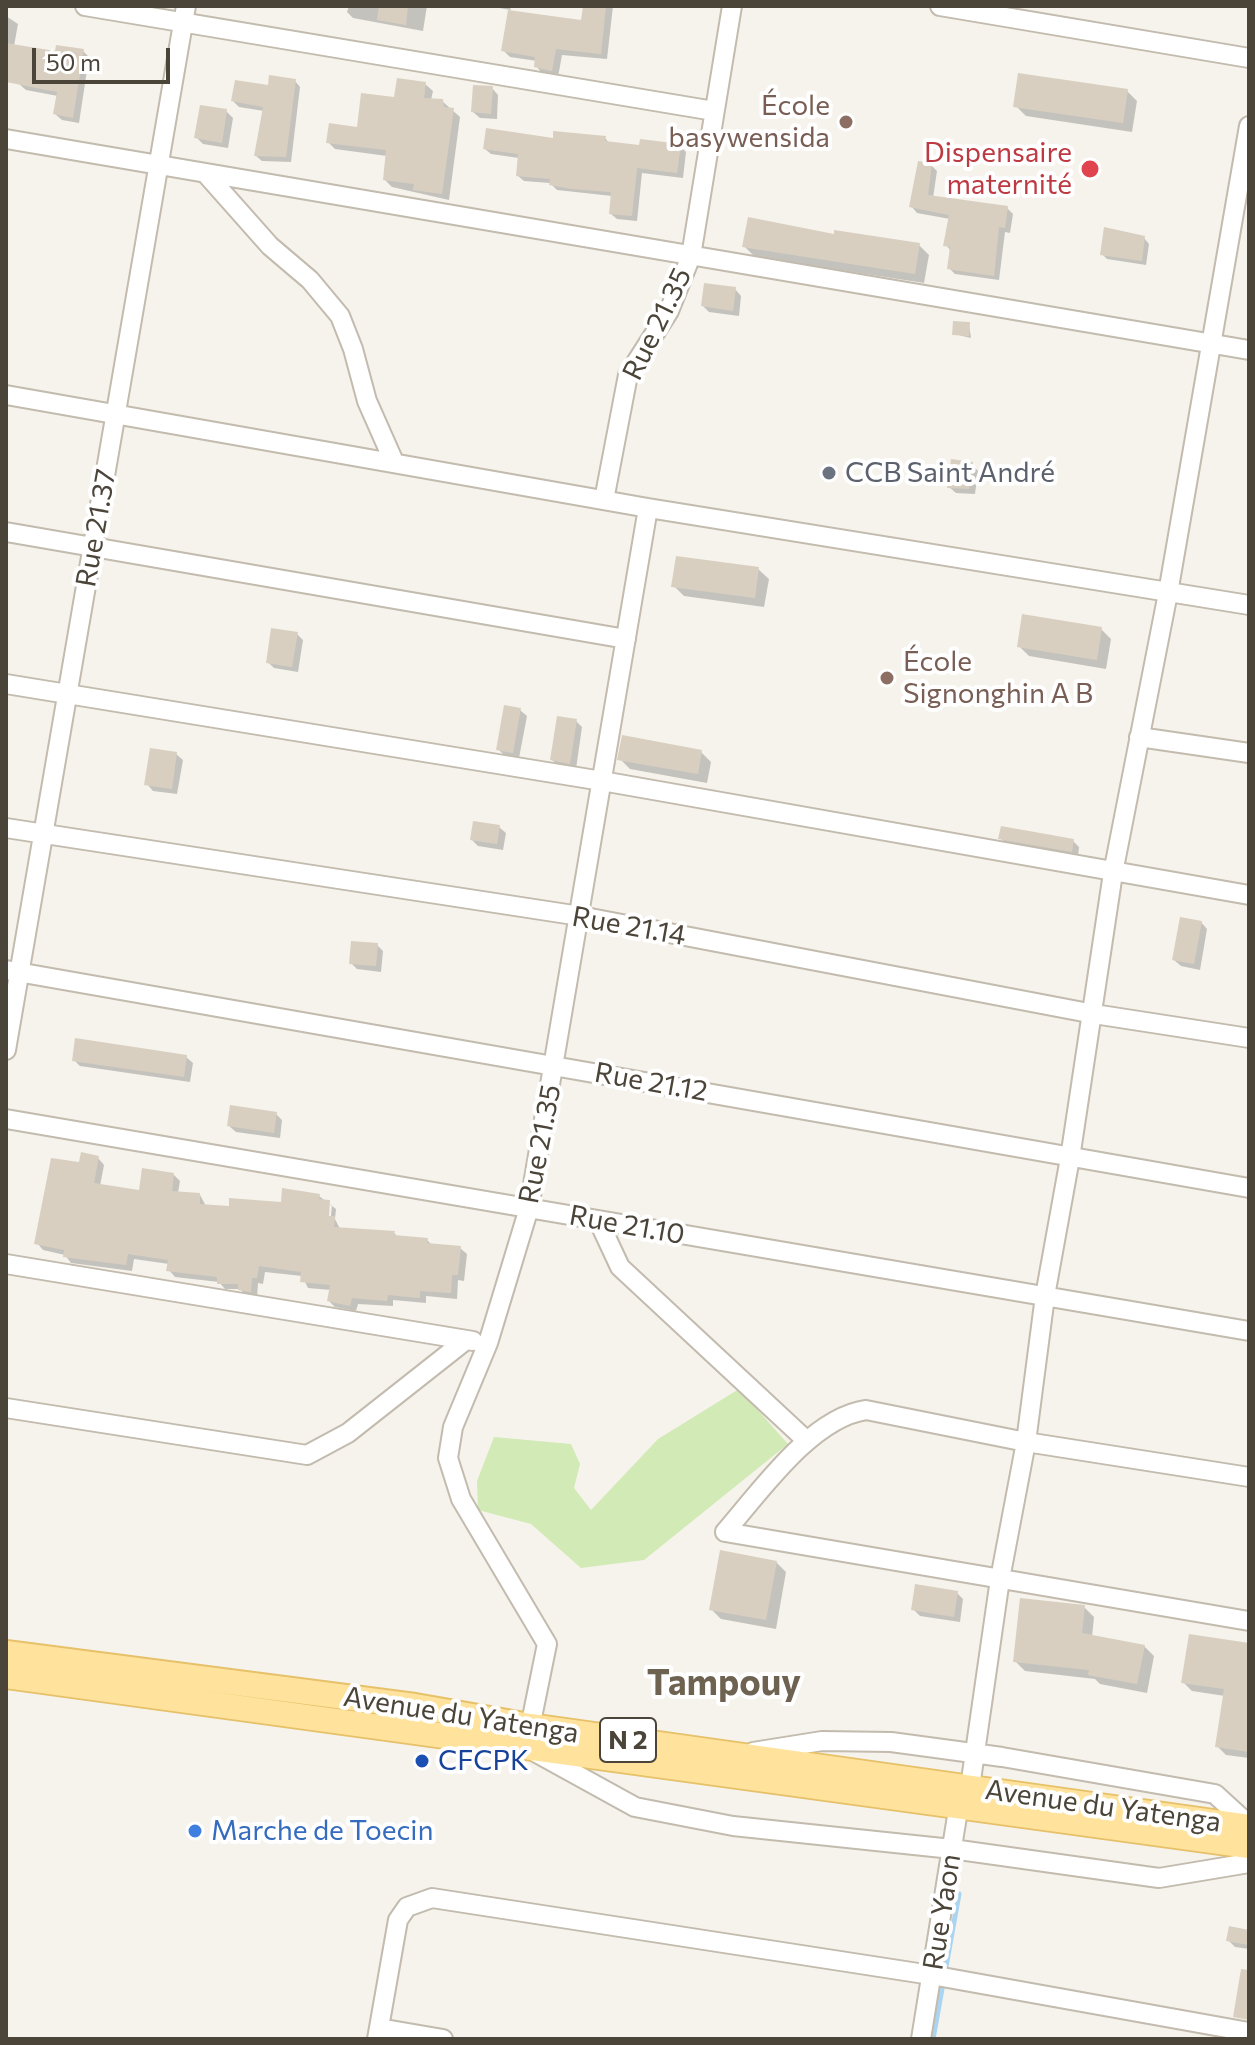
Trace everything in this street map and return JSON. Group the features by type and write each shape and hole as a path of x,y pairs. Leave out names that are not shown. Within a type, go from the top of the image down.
{"main road":[{"name":"Avenue du Yatenga","path":"6,1653 415,1706 528,1736 736,1755 1249,1846"},
{"name":"Avenue du Yatenga","path":"6,1676 528,1736 965,1796 1249,1826"}],"street":[{"path":"85,6 185,15 714,111"},
{"name":"Rue 21.35","path":"604,500 628,375 669,311 691,256 732,6"},
{"path":"940,6 1249,58"},
{"name":"Rue 21.37","path":"6,1050 12,971 43,834 185,15"},
{"name":"Rue Yaon","path":"921,2039 952,1849 975,1753 1000,1579 1026,1442 1045,1296 1094,1014 1113,873 1168,593 1211,343 1242,206 1249,126"},
{"path":"6,139 1249,350"},
{"path":"207,175 270,246 310,280 340,316 367,401 394,462"},
{"path":"6,395 648,508 1249,605"},
{"name":"Rue 21.35","path":"528,1736 547,1644 461,1499 448,1458 453,1427 488,1343 529,1208 556,1064 648,508"},
{"path":"6,532 93,544 626,639"},
{"path":"6,684 602,781 1249,895"},
{"path":"1139,737 1249,753"},
{"name":"Rue 21.14","path":"6,828 580,916 1094,1014 1249,1038"},
{"name":"Rue 21.12","path":"12,971 1249,1188"},
{"name":"Rue 21.10","path":"6,1119 1249,1331"},
{"path":"598,1220 620,1267 807,1441"},
{"path":"6,1264 488,1343"},
{"path":"6,1408 307,1455 348,1433 466,1340"},
{"path":"1249,1477 1026,1442 866,1410 851,1413 807,1441 725,1532 1249,1621"},
{"path":"528,1736 635,1807 733,1826 952,1849 1159,1878 1249,1863"},
{"path":"736,1755 822,1741 891,1742 975,1753 1215,1794 1249,1826"},
{"path":"443,2039 378,2034 398,1920 407,1907 419,1899 432,1898 931,1975 1249,2032"}],"green space":[{"path":"739,1389 788,1444 644,1560 581,1568 531,1524 478,1510 477,1481 494,1437 571,1444 580,1464 574,1488 591,1510 658,1439"}],"building":[{"path":"379,6 408,6 406,25 377,20"},
{"path":"583,6 606,6 601,54 556,49 552,71 534,67 535,57 501,51 508,10 581,20"},
{"path":"6,43 55,51 56,45 84,49 73,118 53,114 57,92 6,82"},
{"path":"1018,73 1128,89 1123,123 1013,107"},
{"path":"269,75 296,79 286,157 254,156 263,107 231,101 235,80 268,85"},
{"path":"397,78 426,82 424,98 443,99 444,107 454,108 442,194 413,190 414,184 383,180 386,150 326,143 329,123 357,127 361,93 394,97"},
{"path":"473,85 493,86 491,114 471,112"},
{"path":"200,105 227,109 222,143 194,138"},
{"path":"486,128 553,138 553,131 606,136 605,141 639,145 640,139 681,144 677,173 637,168 632,216 609,214 611,192 572,189 549,185 550,179 516,176 518,154 483,149"},
{"path":"918,161 932,163 928,195 1008,206 1005,228 999,227 994,276 947,269 950,247 943,246 949,215 909,207"},
{"path":"748,217 834,234 834,230 920,243 915,274 742,247"},
{"path":"1104,227 1145,236 1142,261 1100,255"},
{"path":"704,283 736,287 733,311 701,306"},
{"path":"953,321 970,322 969,336 952,335"},
{"path":"951,459 973,462 969,489 947,488"},
{"path":"676,556 759,567 755,598 671,587"},
{"path":"1022,614 1102,627 1097,660 1017,647"},
{"path":"271,628 298,632 292,667 266,663"},
{"path":"504,705 521,708 513,753 496,750"},
{"path":"557,716 577,719 570,764 550,760"},
{"path":"622,735 702,750 698,774 617,760"},
{"path":"150,748 177,752 172,789 144,785"},
{"path":"473,821 500,825 497,844 470,840"},
{"path":"1001,826 1074,839 1072,852 998,839"},
{"path":"1180,917 1202,921 1194,964 1172,960"},
{"path":"351,941 378,943 376,966 349,964"},
{"path":"75,1038 187,1055 184,1077 72,1061"},
{"path":"230,1105 277,1112 274,1133 227,1126"},
{"path":"81,1152 99,1156 94,1183 139,1190 142,1168 174,1173 172,1191 200,1193 200,1204 229,1206 229,1198 281,1202 282,1188 320,1194 319,1199 330,1200 329,1216 335,1216 334,1227 395,1231 394,1235 428,1238 427,1243 461,1246 458,1275 452,1275 451,1293 420,1291 420,1298 388,1295 387,1301 352,1298 350,1306 327,1301 330,1285 300,1282 301,1272 259,1266 257,1278 252,1278 251,1292 238,1290 238,1284 217,1284 217,1277 166,1271 168,1260 128,1254 126,1265 63,1257 64,1250 34,1244 51,1158 79,1162"},
{"path":"720,1550 777,1561 766,1620 709,1610"},
{"path":"915,1584 958,1591 954,1617 911,1610"},
{"path":"1020,1598 1085,1605 1082,1633 1145,1645 1137,1684 1088,1675 1089,1670 1013,1662"},
{"path":"1189,1634 1249,1643 1249,1752 1215,1747 1224,1689 1181,1683"},
{"path":"1229,1926 1249,1930 1249,1945 1226,1941"},
{"path":"1241,1969 1249,1970 1249,2020 1233,2017"}],"waterway":[{"path":"933,2039 959,1894"}],"place":[{"name":"École basywensida","path":"846,122"},
{"name":"Dispensaire maternité","path":"1090,169"},
{"name":"CCB Saint André","path":"829,473"},
{"name":"École Signonghin A B","path":"887,678"},
{"name":"CFCPK","path":"422,1761"},
{"name":"Marche de Toecin","path":"195,1831"}],"district":[{"name":"Tampouy","path":"724,1683"}]}
